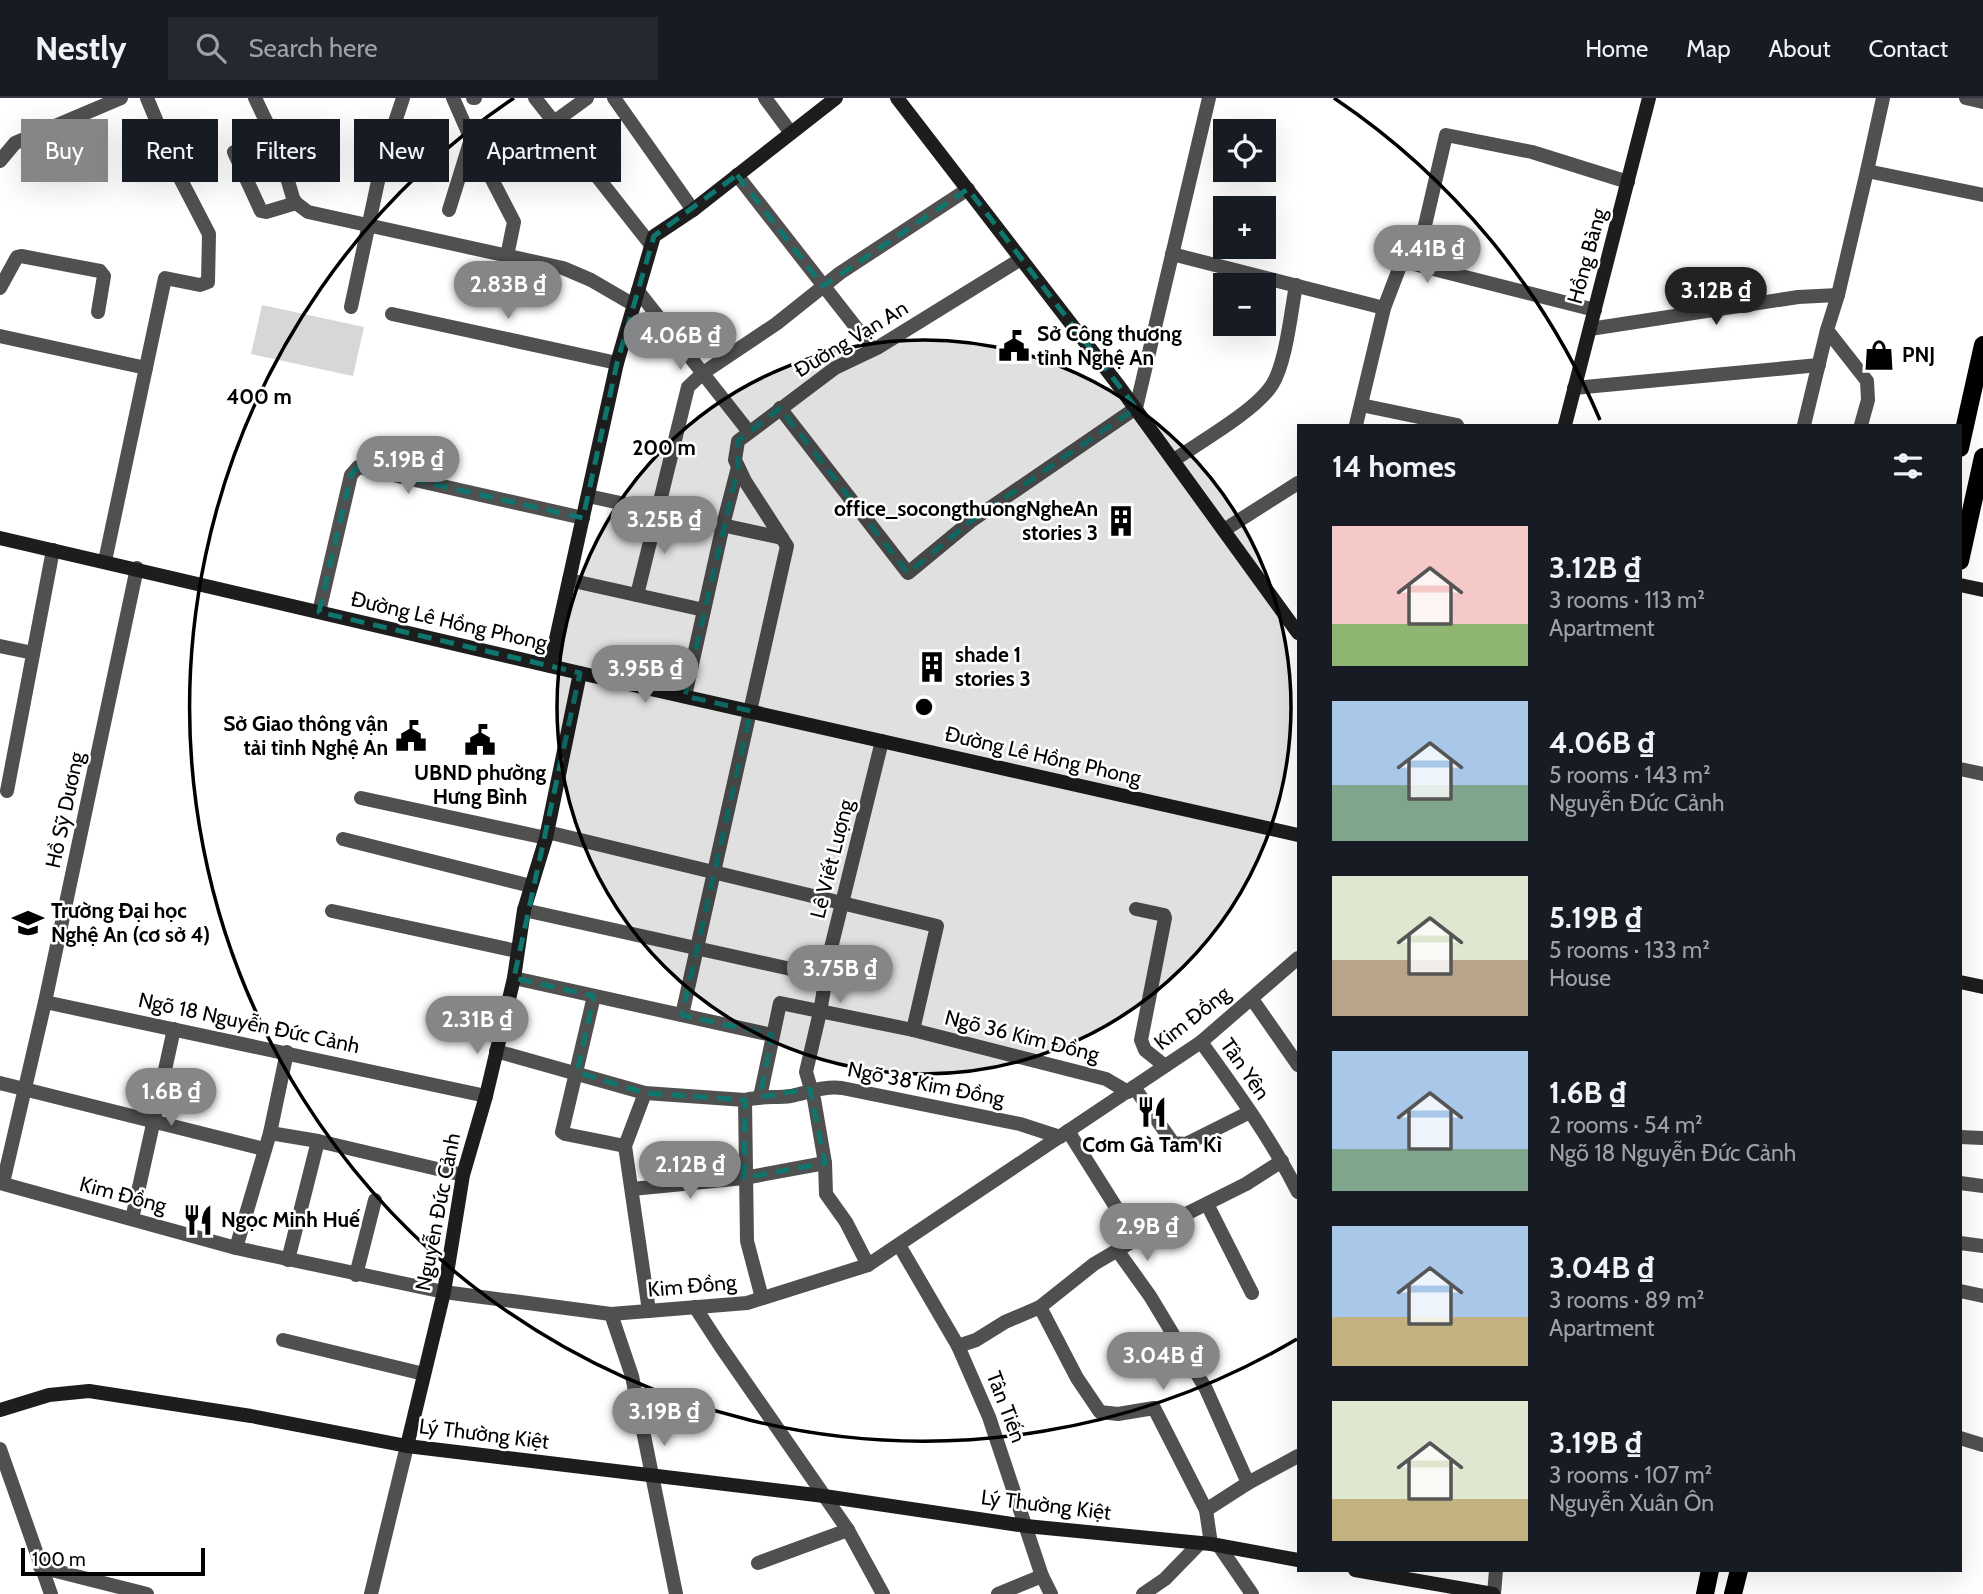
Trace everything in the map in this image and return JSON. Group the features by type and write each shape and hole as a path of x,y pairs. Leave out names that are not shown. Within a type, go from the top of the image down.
{"main road":[{"path":"1962,439 1983,345"},
{"path":"1962,556 1976,520 1983,457"},
{"path":"1704,1594 1710,1572"},
{"path":"1733,1594 1738,1572"}],"street":[{"path":"0,161 15,143 121,98"},
{"path":"105,561 165,278 200,285 208,282 209,234 181,180 147,98"},
{"path":"255,98 271,130 296,203 314,214 576,273 636,298 703,373 749,432"},
{"path":"351,307 383,158 403,98"},
{"path":"453,98 463,121"},
{"path":"536,98 552,119"},
{"path":"558,119 587,98"},
{"path":"614,98 693,210"},
{"path":"765,98 791,133"},
{"path":"550,666 617,363 654,236 693,210 836,98"},
{"path":"897,98 1136,408 1297,632"},
{"path":"780,408 908,573 971,521 1136,408 1209,98"},
{"name":"Hồng Bàng","path":"1565,424 1649,98"},
{"path":"1804,424 1838,295 1883,98"},
{"path":"1966,98 1983,102"},
{"path":"1416,264 1446,135 1532,152 1628,182"},
{"path":"449,210 463,165"},
{"path":"1867,171 1983,195"},
{"path":"737,175 873,349"},
{"path":"248,182 261,211 296,203"},
{"path":"493,182 514,222 507,256"},
{"path":"601,182 651,245"},
{"path":"637,595 688,387 703,373 776,324 823,286 968,189"},
{"path":"1172,254 1384,308"},
{"path":"0,288 20,256 100,271 104,276 98,312"},
{"name":"Đường Vạn An","path":"738,467 735,460 738,440 780,408 835,368 873,349 1021,258"},
{"path":"1356,424 1384,308 1402,261 1595,310"},
{"path":"1174,460 1240,415 1273,384 1287,335 1296,285"},
{"path":"1590,329 1798,297 1838,295"},
{"path":"392,314 617,363"},
{"path":"1827,330 1867,381 1868,400 1861,424"},
{"path":"0,336 146,368"},
{"path":"1574,388 1819,365"},
{"path":"1361,405 1452,424"},
{"path":"318,612 351,475 358,467 583,518"},
{"path":"685,696 738,467"},
{"path":"682,1015 787,546 738,467"},
{"path":"1224,530 1297,484"},
{"path":"588,496 782,538"},
{"name":"Đường Lê Hồng Phong","path":"0,538 580,674 1297,835"},
{"path":"7,791 53,550"},
{"name":"Hồ Sỹ Dương","path":"1,1183 45,1002 137,568"},
{"path":"569,580 704,610"},
{"path":"1962,585 1983,590"},
{"path":"0,646 33,653"},
{"name":"Nguyễn Đức Cảnh","path":"371,1594 444,1293 463,1175 486,1096 514,978 524,910 547,835 580,674"},
{"name":"Lê Viết Lượng","path":"869,1265 846,1222 826,1194 825,1163 814,1099 806,1072 882,741"},
{"path":"1962,769 1983,774"},
{"path":"361,798 715,872 937,926 913,1030"},
{"path":"343,839 531,886"},
{"path":"1136,909 1164,915 1165,918 1141,1040 1145,1050 1165,1066"},
{"path":"524,910 827,977"},
{"path":"332,911 517,951"},
{"name":"Kim Đồng","path":"1,1183 236,1248 444,1293 611,1314 747,1303 869,1265 1201,1042 1297,959"},
{"path":"514,978 772,1035 752,1098 744,1178 747,1241 762,1298"},
{"path":"1962,982 1983,987"},
{"path":"594,996 562,1132 625,1146"},
{"path":"1252,999 1297,1064"},
{"name":"Ngõ 18 Nguyễn Đức Cảnh","path":"45,1002 486,1096"},
{"name":"Ngõ 36 Kim Đồng","path":"772,1035 780,1003 913,1030 1106,1079 1131,1089"},
{"path":"132,1219 174,1029"},
{"name":"Tân Yên","path":"1201,1042 1234,1086 1282,1161 1297,1190"},
{"name":"Ngõ 38 Kim Đồng","path":"496,1051 645,1093 752,1098 789,1096 810,1089 842,1087 1064,1134"},
{"path":"236,1248 270,1133 287,1052"},
{"path":"0,1083 264,1149"},
{"path":"1131,1089 1172,1143 1177,1145 1186,1144 1250,1112"},
{"path":"645,1093 625,1146 649,1311"},
{"path":"270,1133 318,1141 463,1175"},
{"path":"1064,1134 1136,1239"},
{"path":"1962,1137 1983,1138"},
{"path":"288,1260 318,1141"},
{"path":"958,1346 976,1340 1005,1322 1040,1307 1094,1264 1136,1239 1246,1184 1282,1161"},
{"path":"632,1189 744,1178 825,1163"},
{"path":"1962,1183 1983,1186"},
{"path":"356,1275 374,1200"},
{"path":"1207,1204 1252,1293"},
{"path":"1962,1242 1983,1246"},
{"name":"Tân Tiến","path":"899,1245 958,1346 989,1417 1042,1576 1051,1594"},
{"path":"1117,1251 1150,1296 1206,1388 1248,1483"},
{"path":"1962,1291 1983,1296"},
{"path":"695,1307 848,1530 883,1594"},
{"path":"1040,1307 1071,1368 1100,1412 1118,1414 1154,1408 1206,1510 1210,1544 1252,1594"},
{"path":"611,1314 632,1376 676,1594"},
{"path":"283,1340 424,1374"},
{"name":"Lý Thường Kiệt","path":"0,1410 50,1395 89,1391 251,1416 407,1446 824,1496 1026,1527 1210,1544 1297,1560"},
{"path":"1962,1439 1983,1445"},
{"path":"0,1449 51,1594"},
{"path":"1206,1510 1297,1456"},
{"path":"758,1563 848,1530"},
{"path":"1143,1594 1210,1544"},
{"path":"40,1567 147,1594"},
{"path":"1366,1572 1493,1594 1496,1572"},
{"path":"998,1594 1042,1576"}],"highlighted area":[{"path":"737,175 823,286 968,189 1136,408 971,521 908,573 780,408 738,441 738,467 685,696 751,711 682,1015 772,1035 760,1097 810,1089 825,1163 744,1178 745,1100 645,1093 577,1072 594,996 514,978 580,673 319,612 351,475 358,467 583,518 617,363 654,236"}],"shaded area":[{"path":"262,305 364,327 353,376 251,354"}],"place":[{"name":"Sở Công thương tỉnh Nghệ An","path":"1014,346"},
{"name":"PNJ","path":"1879,355"},
{"name":"office_socongthuongNgheAn stories 3","path":"1121,521"},
{"name":"shade 1 stories 3","path":"932,667"},
{"name":"Sở Giao thông vận tải tỉnh Nghệ An","path":"411,736"},
{"name":"UBND phường Hưng Bình","path":"480,740"},
{"name":"Trường Đại học Nghệ An (cơ sở 4)","path":"28,923"},
{"name":"Cơm Gà Tam Kì","path":"1152,1112"},
{"name":"Ngọc Minh Huế","path":"198,1220"}]}
